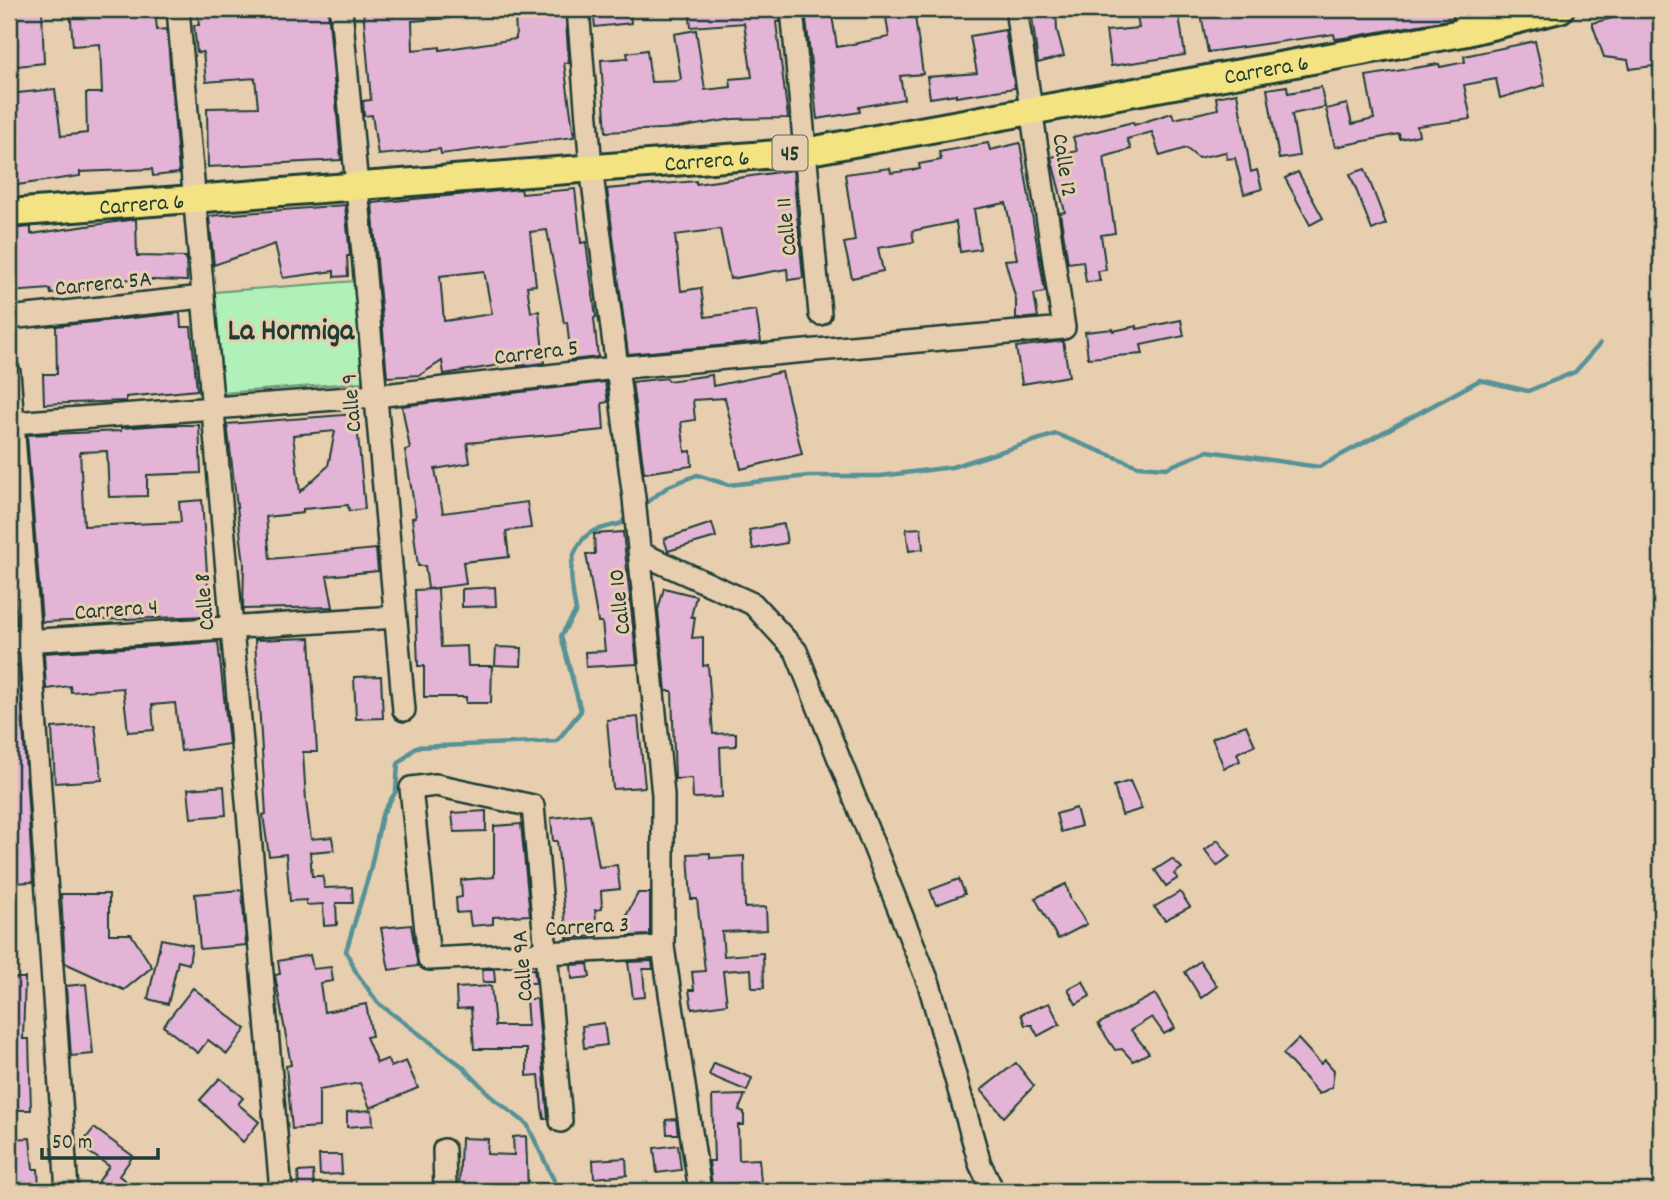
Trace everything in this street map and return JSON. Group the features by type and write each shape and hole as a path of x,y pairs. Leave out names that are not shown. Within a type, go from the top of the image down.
{"main road":[{"name":"Carrera 6","path":"9,213 357,184 804,152 1032,113 1466,20 1560,9"}],"street":[{"name":"Calle 8","path":"178,9 281,1191"},
{"name":"Calle 9","path":"341,9 404,710"},
{"name":"Calle 10","path":"578,9 591,167 637,523 663,795 663,947 700,1191"},
{"name":"Calle 11","path":"792,9 820,314"},
{"name":"Calle 12","path":"1016,9 1064,328"},
{"name":"Carrera 5A","path":"9,318 203,297"},
{"name":"Carrera 5","path":"12,432 213,408 376,396 615,368 1064,328"},
{"path":"9,373 67,1191"},
{"path":"640,554 753,604 796,651 929,984 980,1164 993,1191"},
{"name":"Carrera 4","path":"9,642 395,617"},
{"name":"Calle 9A","path":"429,959 411,788 436,785 533,806 561,1121"},
{"name":"Carrera 3","path":"429,959 663,947"},
{"path":"444,1150 445,1191"}],"green space":[{"path":"355,281 364,382 223,393 214,292"}],"building":[{"path":"9,9 42,9 44,63 9,67"},
{"path":"70,9 155,9 157,30 167,29 179,173 153,176 152,169 80,172 80,176 10,186 9,94 55,89 61,136 87,133 86,93 102,93 100,44 73,46"},
{"path":"197,9 328,9 341,160 208,167 207,108 258,107 255,78 206,82 203,52 197,53 194,25 199,25"},
{"path":"363,9 449,9 449,18 412,21 413,50 440,47 440,50 516,39 515,12 565,9 569,63 564,63 574,137 441,154 440,149 378,155 372,115 364,116 363,101 371,100"},
{"path":"593,9 630,9 631,23 595,27"},
{"path":"689,9 779,9 780,22 776,22 788,118 733,119 678,128 606,132 601,60 628,58 627,53 647,50 651,82 678,81 681,79 674,34 696,30 705,90 731,87 730,79 752,77 744,23 691,27"},
{"path":"805,9 831,9 837,47 889,37 885,10 914,9 923,74 900,76 904,99 859,107 860,112 817,119"},
{"path":"1031,9 1056,9 1057,30 1064,56 1038,63"},
{"path":"1136,9 1178,9 1185,55 1111,66 1106,31 1139,28"},
{"path":"1200,9 1273,9 1273,12 1298,9 1452,9 1453,19 1350,37 1335,39 1334,34 1208,52"},
{"path":"1615,9 1656,9 1661,29 1661,65 1630,69 1628,60 1604,57 1592,23 1617,17"},
{"path":"1005,30 1015,88 930,98 927,77 977,73 970,36"},
{"path":"1535,41 1545,85 1500,98 1496,79 1464,85 1471,119 1417,126 1419,135 1400,139 1399,134 1335,147 1326,109 1347,104 1352,124 1374,119 1366,76 1465,62 1464,56"},
{"path":"1287,86 1288,93 1321,87 1325,107 1292,114 1299,156 1279,159 1267,89"},
{"path":"1237,93 1251,172 1257,170 1262,189 1244,194 1235,158 1227,159 1226,152 1198,158 1186,148 1160,156 1152,132 1127,139 1131,149 1104,157 1115,233 1101,235 1106,270 1098,271 1100,281 1086,282 1083,261 1068,263 1060,213 1065,212 1051,157 1077,151 1073,137 1133,122 1134,125 1172,113 1174,119 1218,109 1216,97"},
{"path":"988,143 990,150 1020,143 1045,292 1034,294 1038,317 1016,319 1016,300 1005,260 1017,259 1006,203 974,209 980,249 960,252 956,222 912,231 914,242 878,248 883,271 852,278 844,243 855,241 845,174 890,168 891,173 920,169 919,164 941,160 939,152"},
{"path":"1365,169 1386,224 1372,230 1350,174"},
{"path":"793,170 803,278 788,280 787,269 730,279 720,229 675,235 681,291 701,288 705,317 756,310 761,342 628,354 607,189 696,181 696,184"},
{"path":"1298,172 1323,218 1310,225 1285,178"},
{"path":"521,189 522,194 575,189 581,243 586,242 596,317 598,357 571,360 567,322 564,323 547,230 530,232 536,285 527,286 531,312 539,311 544,363 518,366 518,362 444,374 442,361 420,375 387,377 372,203","holes":["484,271 492,314 444,321 440,276"]},
{"path":"345,205 350,256 347,256 348,276 334,277 334,271 283,278 275,244 214,265 209,216"},
{"path":"136,219 137,256 186,257 187,281 118,279 118,286 99,286 51,294 50,289 10,292 9,229 31,227 31,234"},
{"path":"180,313 181,327 191,327 197,390 126,397 126,401 44,404 43,374 57,374 56,326"},
{"path":"1181,320 1184,336 1141,345 1143,354 1088,358 1085,332 1113,331 1137,326 1137,329"},
{"path":"1063,341 1069,376 1022,384 1016,347"},
{"path":"782,372 802,454 741,469 725,398 693,400 695,420 681,422 685,452 691,451 692,466 644,473 632,382 667,378 668,381 712,375 713,386"},
{"path":"605,382 608,402 602,403 604,430 467,443 470,463 435,469 443,513 527,502 531,528 506,531 509,557 463,562 466,584 428,589 425,566 418,566 412,518 416,517 405,450 410,449 402,406"},
{"path":"356,414 365,509 349,511 348,505 303,509 303,513 266,517 270,559 376,549 378,571 327,576 333,607 243,609 244,564 227,424","holes":["335,431 328,466 300,492 293,435"]},
{"path":"199,425 201,473 147,475 147,496 109,497 107,451 80,452 84,526 181,522 179,502 202,500 210,616 42,622 27,435 121,431 121,428"},
{"path":"712,523 716,537 668,551 664,539"},
{"path":"784,524 787,543 753,549 749,530"},
{"path":"921,528 923,549 909,551 906,529"},
{"path":"623,532 637,664 586,667 585,652 605,651 602,622 598,622 586,554 595,554 594,534"},
{"path":"495,587 496,606 462,607 462,589"},
{"path":"664,588 696,596 691,617 695,617 692,638 703,637 703,666 708,665 713,734 736,733 736,746 720,747 722,797 693,798 692,778 675,779 672,691 666,691 658,610"},
{"path":"438,589 441,647 467,646 468,666 492,666 491,703 466,703 466,697 424,697 424,666 418,666 415,590"},
{"path":"14,600 16,624 9,624 9,601"},
{"path":"310,638 317,752 303,752 306,801 311,839 332,837 334,850 310,852 312,876 323,876 324,888 352,887 353,903 336,903 337,925 324,926 323,904 306,905 306,900 290,901 286,854 269,856 263,815 266,814 255,640"},
{"path":"218,642 229,744 181,751 175,703 152,705 154,730 128,732 123,688 71,692 70,686 46,689 44,653"},
{"path":"496,647 522,648 521,666 495,665"},
{"path":"19,665 33,882 9,883 9,666"},
{"path":"381,676 383,718 356,719 354,677"},
{"path":"638,717 645,787 613,789 607,720"},
{"path":"95,725 102,780 55,783 52,728"},
{"path":"1246,725 1255,745 1237,753 1240,761 1224,768 1212,738"},
{"path":"1130,781 1142,809 1122,815 1114,786"},
{"path":"224,786 226,815 191,818 188,789"},
{"path":"1076,808 1081,826 1061,832 1056,814"},
{"path":"486,811 486,831 454,832 452,813"},
{"path":"590,814 599,867 617,865 620,889 601,891 602,909 595,910 598,936 567,938 557,841 553,841 551,818"},
{"path":"521,824 530,915 493,917 493,924 471,926 469,912 457,913 456,898 462,897 461,880 494,877 494,826"},
{"path":"1218,840 1230,856 1217,866 1205,850"},
{"path":"710,853 710,858 744,856 745,908 766,907 767,930 722,932 724,956 763,953 764,988 752,988 751,969 723,971 727,1004 692,1009 689,990 694,990 692,972 705,971 697,899 691,899 688,854"},
{"path":"1172,859 1182,868 1174,874 1178,878 1166,886 1155,870"},
{"path":"959,879 965,894 936,905 930,890"},
{"path":"1066,884 1070,898 1087,924 1058,939 1035,898"},
{"path":"242,890 246,945 200,949 195,894"},
{"path":"1180,892 1190,907 1165,920 1154,907"},
{"path":"638,893 650,893 650,935 629,936 627,914"},
{"path":"61,894 109,894 109,934 131,934 152,967 124,990 65,963"},
{"path":"411,925 418,966 389,970 381,928"},
{"path":"161,939 192,945 189,964 178,961 168,1004 148,999"},
{"path":"310,955 313,969 331,967 333,981 320,983 324,1012 366,1004 372,1036 366,1037 377,1063 387,1059 391,1067 406,1061 418,1088 370,1108 360,1083 319,1090 319,1127 292,1129 286,1066 291,1065 275,975 280,974 278,961"},
{"path":"652,961 653,969 643,969 645,997 633,998 628,962"},
{"path":"1200,961 1217,986 1201,998 1185,972"},
{"path":"588,964 590,977 572,979 571,965"},
{"path":"482,969 494,969 495,982 483,982"},
{"path":"526,969 534,969 536,983 527,983"},
{"path":"9,978 25,978 23,1039 29,1039 31,1110 9,1110"},
{"path":"1083,981 1090,996 1076,1004 1068,989"},
{"path":"86,984 93,1054 71,1056 66,986"},
{"path":"491,986 495,1026 528,1026 526,999 537,999 548,1119 544,1119 539,1075 527,1076 527,1049 474,1049 471,1008 457,1009 456,988"},
{"path":"193,988 246,1029 227,1054 208,1040 198,1053 163,1026"},
{"path":"1155,994 1175,1028 1164,1034 1152,1017 1131,1030 1149,1053 1133,1061 1122,1049 1115,1050 1098,1024"},
{"path":"1049,1003 1060,1024 1038,1036 1032,1025 1025,1025 1021,1014"},
{"path":"604,1023 607,1045 584,1048 582,1026"},
{"path":"1298,1039 1321,1064 1325,1060 1334,1070 1332,1087 1319,1094 1283,1054"},
{"path":"714,1063 752,1078 747,1091 709,1075"},
{"path":"1016,1063 1034,1086 1004,1117 981,1090"},
{"path":"220,1078 243,1098 238,1104 259,1122 243,1142 200,1100"},
{"path":"745,1095 739,1110 744,1112 744,1125 738,1125 739,1160 759,1159 761,1182 712,1185 709,1161 714,1161 712,1096"},
{"path":"372,1110 373,1125 347,1127 347,1112"},
{"path":"676,1119 678,1134 667,1134 666,1120"},
{"path":"94,1128 133,1156 119,1176 140,1191 92,1191 109,1166 80,1146"},
{"path":"526,1136 528,1191 459,1191 461,1138 488,1139 487,1154 514,1155 513,1137"},
{"path":"30,1138 33,1169 38,1169 39,1191 14,1191 13,1167 9,1168 9,1139"},
{"path":"678,1145 681,1170 657,1173 654,1148"},
{"path":"319,1155 341,1155 342,1174 320,1175"},
{"path":"626,1158 627,1175 594,1178 593,1160"},
{"path":"313,1171 314,1190 299,1191 298,1172"}],"waterway":[{"path":"643,505 669,486 697,475 729,485 808,476 881,476 952,467 1056,434 1138,466 1166,468 1208,451 1319,467 1480,380 1528,391 1575,372 1600,344"},
{"path":"559,1191 527,1124 494,1099 462,1066 378,1003 356,972 346,951 370,871 382,815 396,791 398,764 416,747 557,741 581,711 561,636 576,611 571,579 573,559 576,549 590,533 622,523 627,514"}],"district":[{"name":"La Hormiga","path":"291,329"}]}
